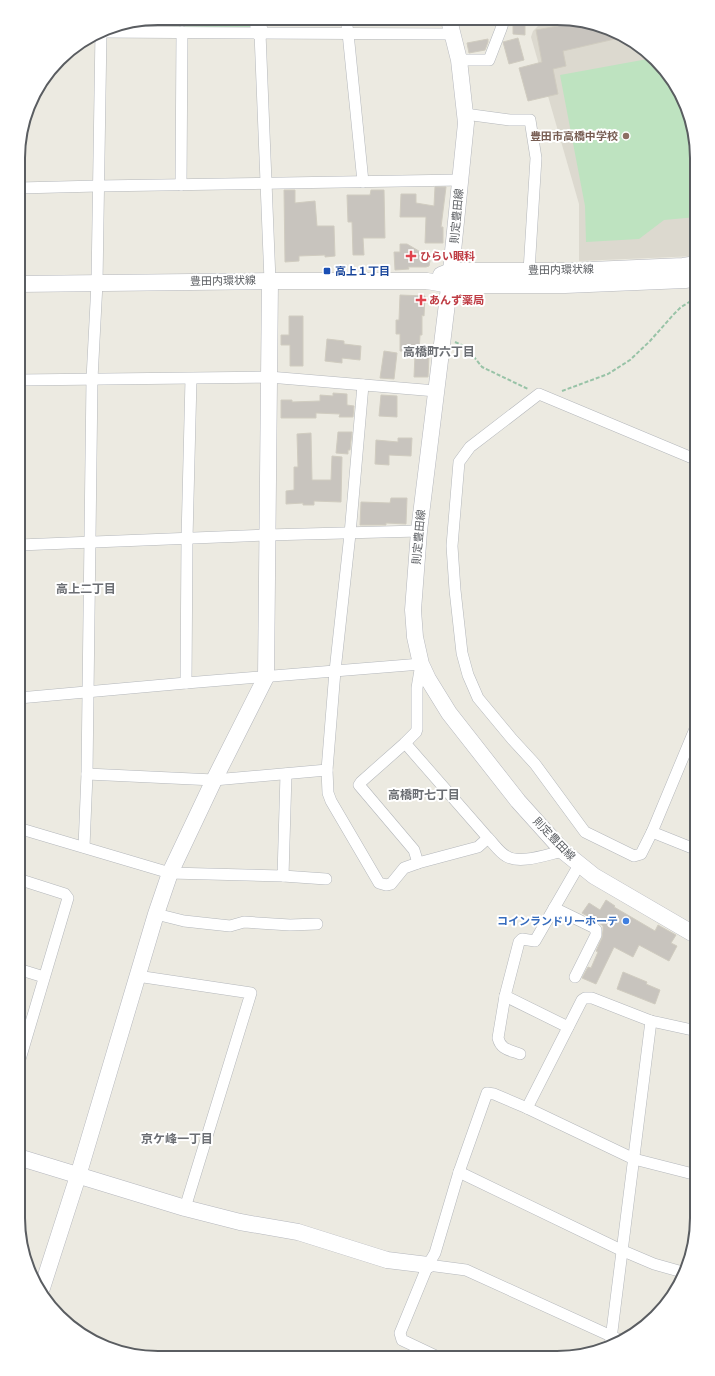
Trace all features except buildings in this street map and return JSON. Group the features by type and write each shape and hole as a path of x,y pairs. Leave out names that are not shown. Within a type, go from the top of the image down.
{"street":[{"path":"347,25 363,182"},
{"path":"459,60 489,60 502,25"},
{"path":"43,1285 78,1176 137,976 170,873 214,780 266,677 270,281 258,26"},
{"path":"115,32 182,32 258,26 348,33 451,27"},
{"name":"則定豊田線","path":"451,27 459,60 466,123 451,278 419,531 413,610 415,637 422,664 428,679 449,713 518,801 563,851 594,876 690,932"},
{"path":"180,185 182,32"},
{"path":"84,847 87,774 92,379 97,283 100,39"},
{"path":"465,114 510,120 530,120 536,158 529,271"},
{"path":"25,188 460,180"},
{"name":"豊田内環状線","path":"25,284 427,281 529,271 676,267 690,265"},
{"name":"豊田内環状線","path":"451,278 565,286 690,279"},
{"path":"25,380 268,377 436,391"},
{"path":"186,683 187,539 191,378"},
{"path":"363,385 350,534 335,671 327,770 328,793 331,801 379,883 386,885 391,884 404,868 478,847 488,838"},
{"path":"690,457 539,394 470,447 460,462 452,546 462,652 468,675 478,698 535,764 584,832 634,856 641,854 652,832 690,741"},
{"path":"25,545 267,535 419,531"},
{"path":"25,697 422,664 417,688 416,732 359,785 414,850 418,863"},
{"path":"405,742 488,838 507,857 513,859 528,859 563,851"},
{"path":"87,774 214,780 327,770"},
{"path":"283,876 286,774"},
{"path":"25,830 170,873 283,876 326,879"},
{"path":"652,832 690,847"},
{"path":"520,1054 505,1049 500,1044 498,1038 505,996 519,942 522,939 536,941 579,865"},
{"path":"25,881 65,894 68,898 25,1041"},
{"path":"554,908 593,927 596,930 596,934 575,977"},
{"path":"156,914 184,920 230,926 244,922 290,925 317,924"},
{"path":"25,971 44,977"},
{"path":"137,976 251,993 185,1208"},
{"path":"505,996 568,1027"},
{"path":"527,1108 582,1000 585,998 592,998 651,1021 690,1029"},
{"path":"610,1340 651,1021"},
{"path":"425,1351 402,1340 400,1333 428,1265 435,1253 459,1172 487,1093 494,1094 527,1108 634,1159 690,1173"},
{"path":"25,1159 185,1208 240,1222 298,1232 387,1260 466,1270 609,1341"},
{"path":"459,1172 621,1250 654,1264 679,1271"}],"path":[{"path":"552,400 563,390 608,374 630,360 650,341 677,311 690,302"},
{"path":"443,336 466,347 482,367 539,394"}],"shaded area":[{"name":"豊田市高橋中学校","path":"538,26 574,26 600,32 616,39 631,47 645,58 668,84 683,115 690,149 690,256 579,261 579,204 531,37 533,31"}],"green space":[{"path":"251,25 252,28 148,26"},
{"name":"豊田市高橋中学校","path":"646,59 657,70 668,84 676,99 683,115 687,132 690,149 690,218 664,220 639,239 586,242 585,206 560,75"}],"place":[{"name":"豊田市高橋中学校","path":"626,136"},
{"name":"ひらい眼科","path":"411,256"},
{"name":"高上１丁目","path":"327,271"},
{"name":"あんず薬局","path":"421,300"},
{"name":"コインランドリーホーテ","path":"626,921"}],"district":[{"name":"高橋町六丁目","path":"439,352"},
{"name":"高上二丁目","path":"86,589"},
{"name":"高橋町七丁目","path":"424,795"},
{"name":"京ケ峰一丁目","path":"177,1139"}]}
